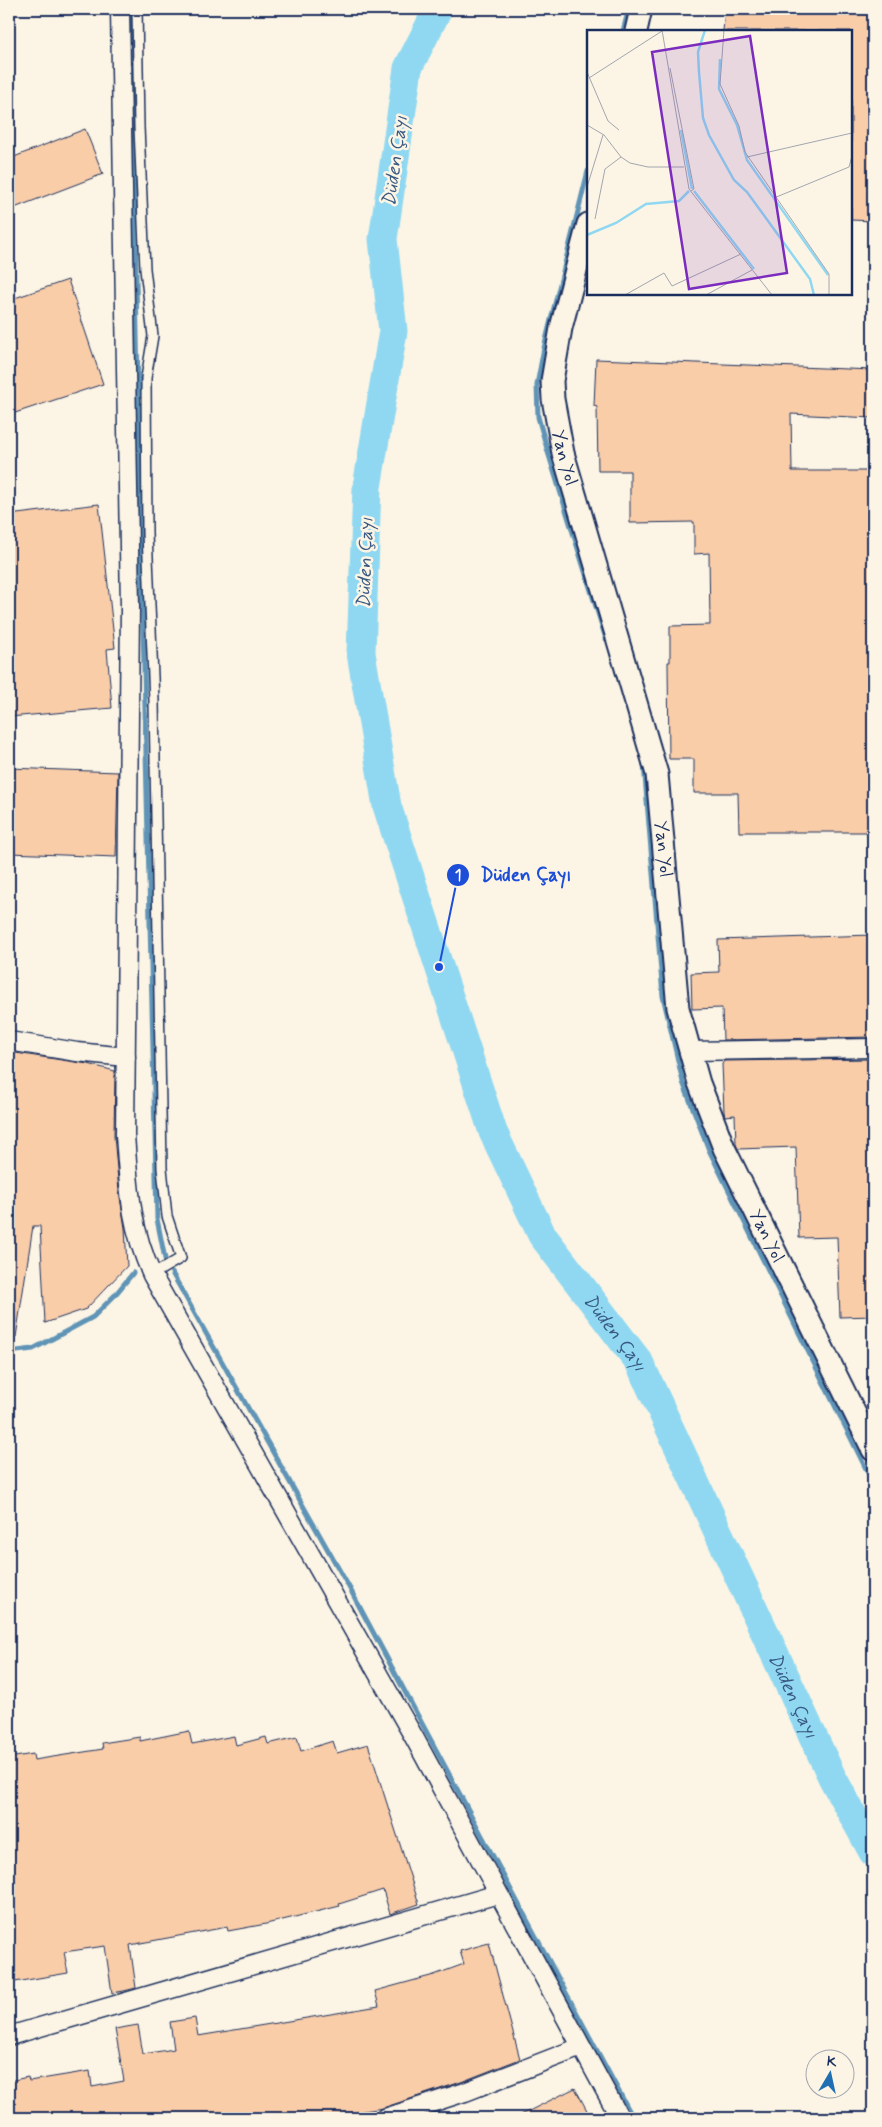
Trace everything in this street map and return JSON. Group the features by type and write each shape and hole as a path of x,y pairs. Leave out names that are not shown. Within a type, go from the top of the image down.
{"street":[{"path":"120,9 138,465 130,618 125,1135 130,1208 140,1250 152,1275 415,1739 620,2118"},
{"path":"636,30 641,9"},
{"name":"Yan Yol","path":"587,228 555,356 552,399 563,453 657,774 678,1008 699,1083 724,1148 873,1449"},
{"path":"9,1041 77,1052 126,1057"},
{"path":"690,1051 873,1048"},
{"path":"9,2036 498,1894"},
{"path":"385,2118 466,2092 581,2047"}],"lane":[{"path":"137,9 139,127 145,269 154,336 146,378 138,465 147,533 154,701 162,1168 167,1216 181,1258 152,1275"}],"building":[{"path":"725,9 873,9 871,51 873,51 873,221 852,220 852,30 723,30"},
{"path":"85,129 103,174 9,210 9,159"},
{"path":"68,280 103,384 9,415 9,300"},
{"path":"596,359 873,370 873,418 791,414 792,471 873,471 873,832 739,832 738,793 694,793 694,759 669,759 668,662 670,662 670,626 710,625 709,553 694,554 694,522 630,523 630,471 598,471 597,407 594,406"},
{"path":"99,504 115,648 107,649 112,708 9,717 9,515"},
{"path":"9,768 118,772 116,857 9,853"},
{"path":"873,935 873,1037 723,1040 722,1008 692,1009 691,973 719,972 718,940"},
{"path":"9,1052 88,1064 115,1071 114,1136 119,1191 125,1228 127,1266 86,1309 45,1323 40,1226 33,1226 16,1337 9,1336"},
{"path":"873,1059 873,1316 840,1317 837,1237 799,1238 796,1147 738,1149 736,1144 735,1115 725,1116 724,1112 722,1064 724,1061"},
{"path":"189,1731 192,1744 234,1736 236,1745 266,1737 268,1744 297,1737 301,1751 333,1741 337,1753 368,1744 419,1904 390,1914 383,1890 339,1904 340,1906 266,1924 228,1931 227,1927 130,1945 136,1988 124,1991 112,1993 105,1946 64,1952 68,1973 9,1983 9,1758 33,1754 34,1760 103,1749 102,1743 140,1737 140,1741"},
{"path":"489,1943 520,2059 461,2082 383,2108 338,2115 339,2118 9,2118 9,2081 28,2077 29,2081 90,2071 92,2087 124,2081 115,2029 138,2025 143,2054 174,2049 170,2022 195,2018 198,2036 379,2006 375,1991 434,1975 464,1964 460,1951"},
{"path":"575,2088 591,2118 515,2118"}],"waterway":[{"path":"131,9 140,498 157,1219 165,1259"},
{"name":"Düden Çayı","path":"438,9 408,68 383,239 393,331 367,487 361,653 387,806 493,1132 542,1235 639,1362 832,1777 873,1852"},
{"path":"623,30 629,9"},
{"path":"587,175 544,348 537,385 538,417 606,639"},
{"path":"644,764 663,996 683,1082 709,1150 873,1483"},
{"path":"9,1352 33,1349 93,1317 133,1273"},
{"path":"172,1273 350,1589 633,2118"}],"place":[{"name":"Düden Çayı","path":"439,967"}]}
